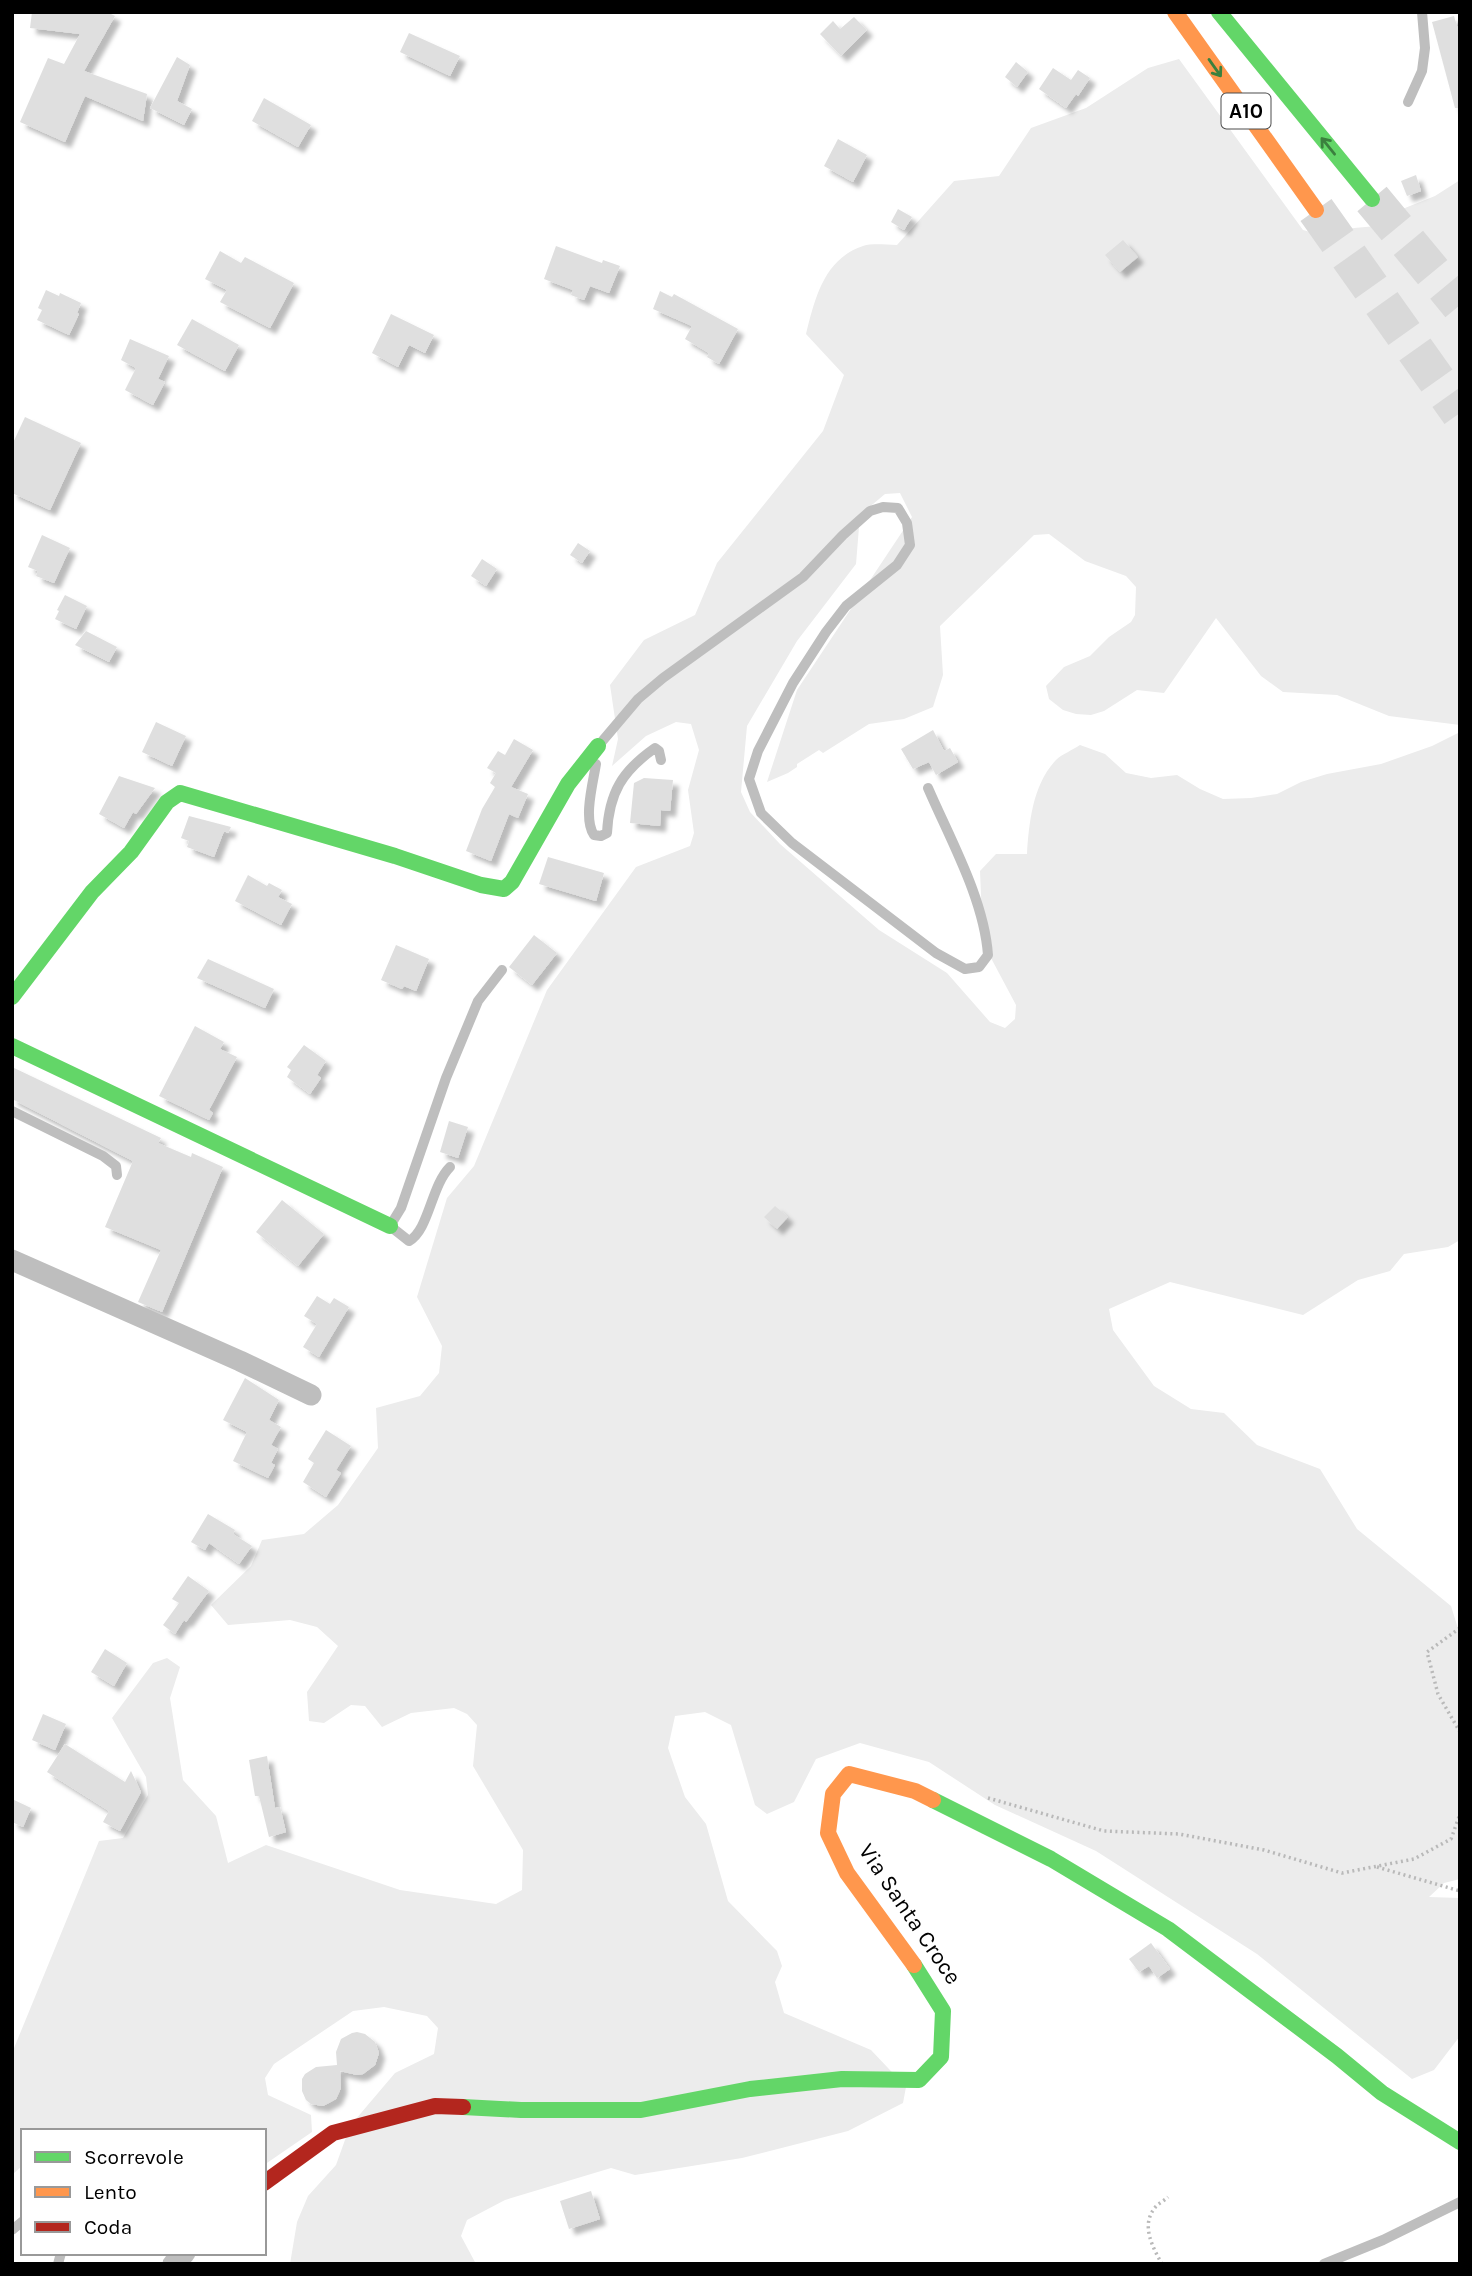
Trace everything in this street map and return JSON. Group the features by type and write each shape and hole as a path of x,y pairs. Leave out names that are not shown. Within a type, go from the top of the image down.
{"main road":[{"name":"A10","path":"1175,12 1316,210"},
{"name":"A10","path":"1219,12 1372,199"},
{"path":"12,997 92,892 131,852 167,802 180,793 395,856 481,885 504,889 512,882 568,784 598,746"},
{"path":"12,1046 390,1226"},
{"name":"Via Santa Croce","path":"266,2182 333,2133 435,2106 521,2110 641,2110 750,2089 842,2079 919,2080 941,2057 943,2011 905,1951 846,1873 828,1833 833,1794 849,1774 915,1791 1051,1859 1168,1929 1382,2093 1460,2142"}],"street":[{"path":"12,1260 311,1395"}],"lane":[{"path":"1408,102 1422,71 1425,48 1422,12"},
{"path":"661,760 659,751 655,748 626,772 610,803 607,833 594,835 589,828 598,746 638,699 803,577 870,511 883,507 898,508 907,523 910,545 897,565 846,606 826,632 793,683 758,751 750,779 761,813 792,843 936,953 965,969 979,967 988,955 987,936 963,864 928,788"},
{"path":"450,1167 440,1177 425,1220 415,1238 409,1241 390,1226 401,1208 446,1078 478,1001 502,970"},
{"path":"12,1111 103,1156 116,1166 117,1175"},
{"path":"1324,2264 1383,2240 1460,2202"}],"path":[{"path":"1460,1628 1427,1652 1438,1694 1460,1732"},
{"path":"976,1794 1104,1831 1179,1834 1264,1850 1342,1873 1414,1859 1451,1839 1460,1814"},
{"path":"1375,1867 1460,1891"},
{"path":"1162,2264 1149,2238 1149,2222 1153,2209 1168,2197"}],"shaded area":[{"path":"1179,59 1303,230 1321,235 1377,226 1400,210 1435,196 1460,180 1460,725 1389,716 1337,695 1283,692 1261,676 1216,618 1164,693 1137,690 1104,711 1091,715 1063,710 1049,699 1046,686 1064,667 1090,656 1109,637 1131,622 1135,615 1136,587 1126,576 1085,561 1049,534 1034,535 940,626 943,675 933,707 904,719 869,724 823,753 819,750 788,773 767,782 797,690 912,517 900,493 885,494 860,515 856,564 797,641 747,726 741,792 750,812 780,844 879,930 947,973 990,1022 1005,1028 1015,1019 1016,1005 983,943 980,871 996,854 1027,854 1037,792 1048,770 1061,756 1080,745 1105,754 1126,773 1151,778 1177,775 1223,799 1251,798 1277,794 1301,782 1327,774 1381,764 1432,746 1460,732 1460,1240 1448,1247 1404,1254 1390,1271 1358,1280 1303,1315 1170,1282 1109,1309 1113,1330 1154,1386 1191,1409 1224,1413 1257,1445 1320,1469 1357,1529 1451,1606 1460,1635 1460,1879 1444,1883 1429,1897 1460,1898 1460,2036 1434,2070 1412,2079 1257,1954 1096,1851 995,1805 929,1762 860,1743 816,1759 794,1802 767,1814 755,1805 731,1725 705,1712 675,1716 668,1748 685,1797 706,1824 728,1901 777,1951 782,1966 775,1982 784,2013 871,2050 906,2087 903,2103 848,2131 742,2158 635,2175 611,2168 505,2200 467,2220 461,2236 476,2264 290,2264 297,2222 308,2196 336,2165 350,2126 395,2073 434,2054 438,2028 427,2016 384,2007 353,2011 274,2064 265,2078 268,2095 311,2115 312,2132 266,2164 266,2129 21,2129 21,2167 12,2175 12,2053 99,1841 123,1838 148,1795 146,1777 112,1718 153,1663 167,1658 180,1667 170,1698 183,1780 216,1816 228,1863 266,1845 400,1890 496,1904 522,1890 523,1850 473,1766 477,1725 467,1714 454,1708 411,1713 382,1727 365,1706 351,1705 324,1723 309,1721 307,1692 338,1646 317,1627 290,1620 228,1625 211,1605 251,1566 262,1540 304,1534 338,1505 378,1448 376,1408 420,1396 439,1373 442,1346 417,1297 447,1198 474,1166 547,990 636,867 690,846 694,833 688,790 699,750 691,724 676,722 646,736 612,766 618,739 610,685 644,640 695,615 717,563 823,431 844,375 806,334 823,281 839,260 850,252 875,244 897,245 954,181 999,176 1031,128 1086,108 1148,68"}],"building":[{"path":"32,12 107,12 115,16 84,71 147,94 143,121 85,96 65,142 20,122 48,58 64,64 80,34 30,28"},
{"path":"1454,16 1460,36 1460,108 1455,108 1432,22"},
{"path":"854,17 867,30 841,56 820,34 833,21 840,29"},
{"path":"409,33 460,56 450,76 400,52"},
{"path":"177,57 190,65 177,101 192,109 184,125 150,108"},
{"path":"1016,62 1028,72 1017,87 1005,77"},
{"path":"1053,68 1071,80 1078,70 1090,78 1066,108 1039,89"},
{"path":"264,98 311,125 298,147 252,121"},
{"path":"838,139 867,155 853,182 824,166"},
{"path":"1416,175 1421,191 1407,196 1401,181"},
{"path":"898,209 912,217 904,230 891,222"},
{"path":"1123,240 1138,257 1120,272 1105,255"},
{"path":"556,246 602,263 603,260 620,266 609,293 590,286 584,300 571,295 573,290 544,279"},
{"path":"220,251 241,263 245,257 294,283 270,328 220,302 227,290 205,279"},
{"path":"46,290 81,303 69,335 37,320 42,310 38,308"},
{"path":"660,291 672,297 674,294 738,329 719,364 707,357 709,353 685,339 692,326 653,309"},
{"path":"391,314 434,335 425,353 409,345 398,367 372,353"},
{"path":"192,319 239,345 225,371 177,345"},
{"path":"130,339 169,356 158,379 165,382 153,405 125,390 136,368 121,360"},
{"path":"25,417 81,443 50,510 12,493 12,445"},
{"path":"42,535 70,548 54,583 36,576 38,571 28,567"},
{"path":"578,543 590,551 582,563 570,555"},
{"path":"482,559 497,569 486,586 471,576"},
{"path":"65,595 87,606 76,629 55,619"},
{"path":"86,631 117,647 109,662 75,645"},
{"path":"156,722 186,736 172,766 142,752"},
{"path":"933,730 944,751 950,748 958,762 936,775 929,762 913,769 901,749"},
{"path":"514,739 533,750 511,787 528,794 518,818 509,814 491,861 466,851 482,809 495,787 490,783 496,773 487,768 498,751 505,755"},
{"path":"119,776 155,788 136,814 133,812 124,828 99,814"},
{"path":"644,778 673,780 670,811 661,810 660,826 630,823 634,783"},
{"path":"189,816 231,827 228,833 224,831 214,857 187,847 189,841 181,838"},
{"path":"548,857 604,873 596,901 539,884"},
{"path":"248,875 267,886 269,883 282,890 278,897 292,904 281,925 235,901"},
{"path":"534,935 557,953 532,985 509,967"},
{"path":"396,945 429,959 416,991 404,986 402,989 381,980"},
{"path":"208,959 274,989 265,1008 197,978"},
{"path":"195,1026 224,1042 220,1049 237,1057 209,1110 213,1113 209,1120 159,1096"},
{"path":"304,1045 326,1061 317,1075 321,1078 310,1094 287,1077 291,1070 287,1067"},
{"path":"12,1067 161,1138 158,1143 191,1157 192,1153 223,1167 162,1312 138,1302 161,1250 105,1227 133,1161 12,1099"},
{"path":"449,1121 468,1127 458,1158 440,1152"},
{"path":"282,1200 324,1234 298,1266 256,1232"},
{"path":"775,1206 788,1217 777,1229 764,1217"},
{"path":"317,1296 330,1304 334,1298 349,1307 319,1357 303,1347 317,1324 304,1316"},
{"path":"245,1378 279,1400 269,1420 281,1427 271,1445 278,1449 271,1463 275,1465 268,1478 233,1461 247,1432 223,1420"},
{"path":"326,1430 351,1446 336,1470 341,1473 326,1497 303,1482 314,1463 308,1459"},
{"path":"208,1514 235,1530 233,1534 252,1546 239,1564 209,1543 205,1550 191,1542"},
{"path":"188,1576 209,1591 175,1634 163,1625 179,1603 172,1599"},
{"path":"105,1649 127,1663 114,1686 91,1672"},
{"path":"43,1714 66,1724 55,1750 32,1740"},
{"path":"65,1744 125,1782 131,1771 141,1792 120,1831 103,1822 109,1811 47,1772"},
{"path":"267,1756 275,1808 280,1807 286,1832 269,1837 259,1796 255,1796 249,1760"},
{"path":"12,1799 31,1808 23,1827 12,1822"},
{"path":"1151,1943 1170,1969 1157,1978 1149,1966 1139,1972 1129,1959"},
{"path":"357,2032 365,2034 375,2042 379,2053 375,2065 363,2074 340,2071 341,2088 336,2099 323,2106 311,2104 302,2091 305,2074 316,2067 337,2065 336,2052 341,2039"},
{"path":"591,2191 600,2219 569,2229 560,2201"}],"tunnel":[{"path":"1372,199 1460,305"},
{"path":"1316,210 1460,413"}],"traffic: fast":[{"path":"1219,12 1372,199"},
{"path":"12,997 92,892 131,852 167,802 180,793 395,856 481,885 504,889 512,882 568,784 598,746"},
{"path":"12,1046 390,1226"},
{"path":"933,1800 1051,1859 1168,1929 1382,2093 1460,2142"},
{"path":"463,2107 641,2110 750,2089 842,2079 919,2080 941,2057 943,2011 914,1965"}],"traffic: slow":[{"path":"1175,12 1316,210"},
{"path":"914,1965 847,1873 828,1833 833,1794 849,1774 915,1791 933,1800"}],"traffic: jam":[{"path":"266,2182 333,2133 435,2106 463,2107"}]}
